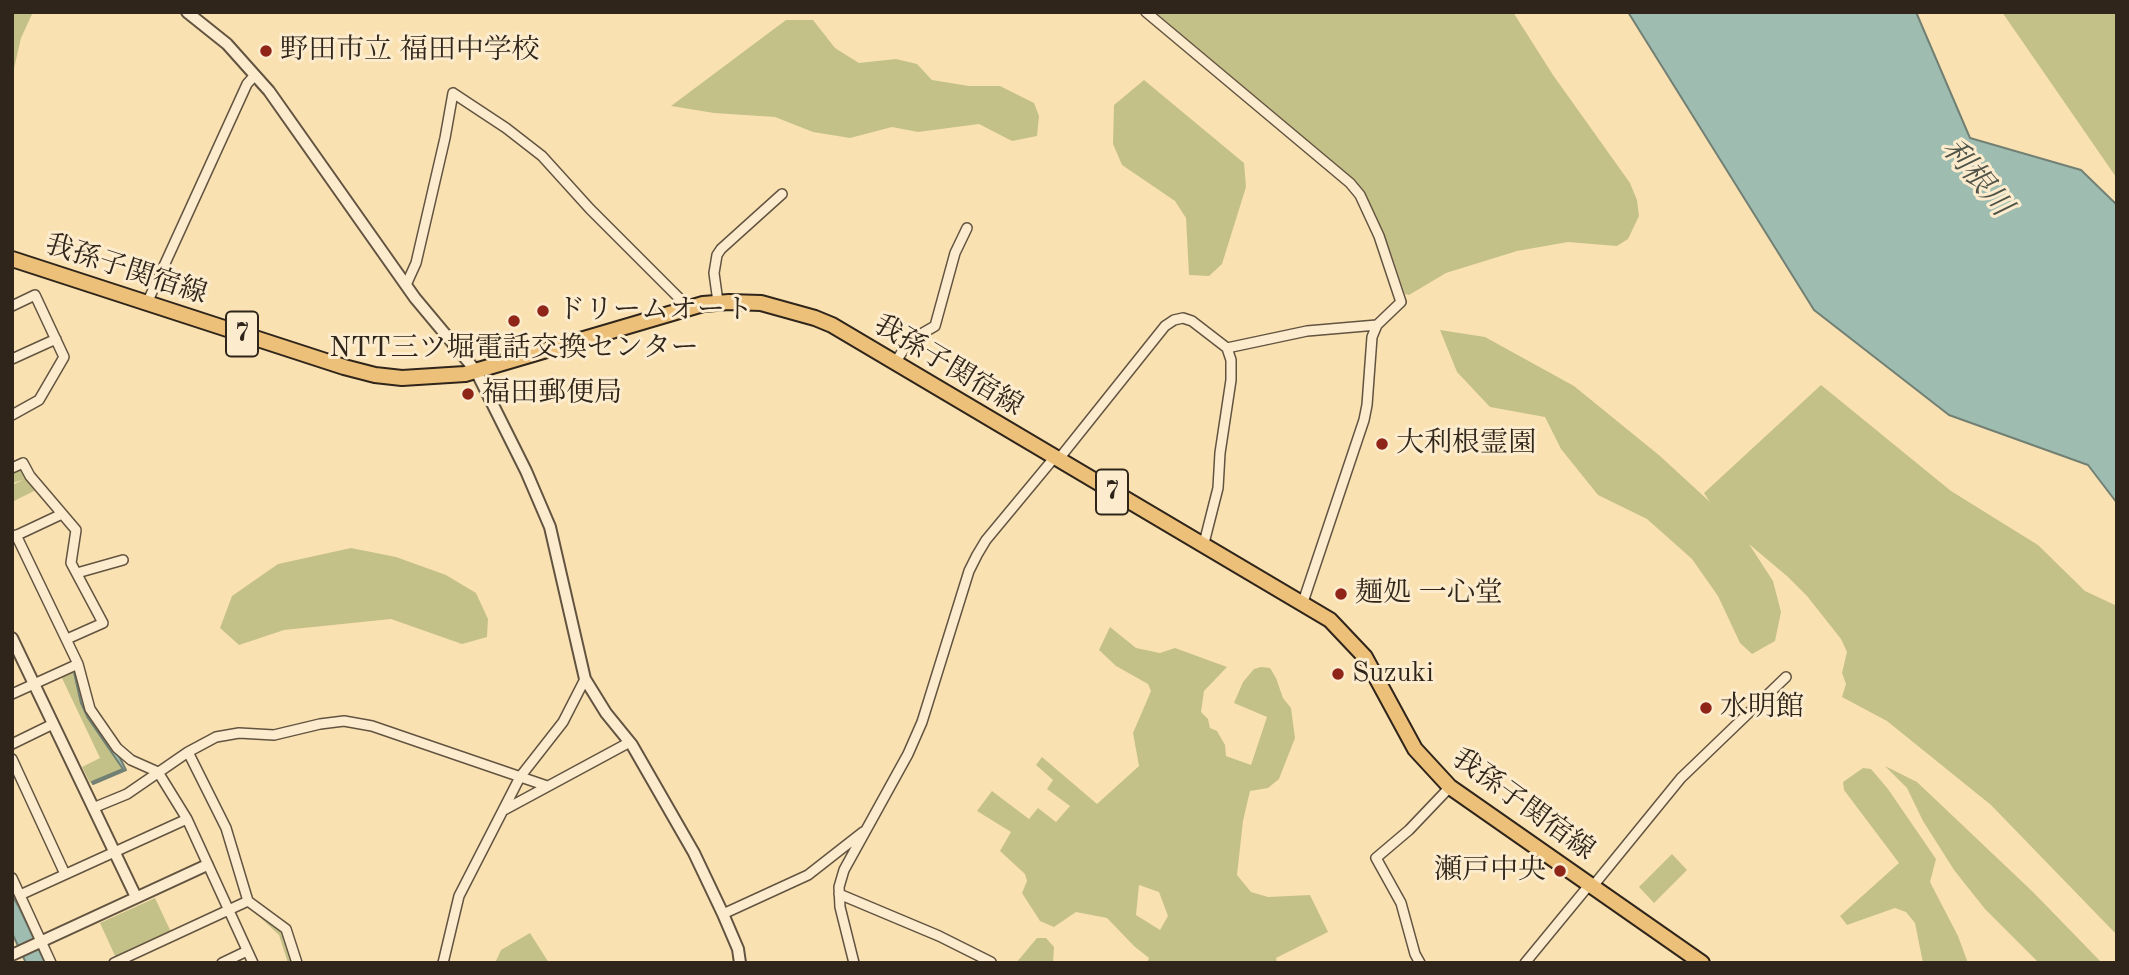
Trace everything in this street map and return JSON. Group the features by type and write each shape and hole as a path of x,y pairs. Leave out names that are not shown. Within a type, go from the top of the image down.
{"main road":[{"name":"我孫子関宿線","path":"12,259 375,375 419,378 456,375 688,307 718,302 761,303 805,314 832,325 1329,620 1355,645 1371,666 1415,749 1450,787 1702,963"}],"street":[{"path":"187,12 227,44 255,75 406,285 476,370 526,471 550,527 590,691 630,742 694,853 738,949 740,963"},
{"path":"1146,12 1335,169 1360,195 1379,236 1401,302 1377,325 1371,337 1364,420 1302,605"},
{"path":"147,303 247,84 255,75"},
{"path":"406,285 416,263 453,93 542,156 590,209 688,307"},
{"path":"718,302 714,273 721,249 782,194"},
{"path":"895,363 909,341 935,326 955,253 967,228"},
{"path":"12,306 35,296 64,357 39,400 12,415"},
{"path":"853,963 839,894 845,870 908,754 922,722 976,555 1165,326 1183,318 1192,321 1227,348 1231,370 1218,488 1203,547"},
{"path":"1227,348 1307,331 1377,325"},
{"path":"12,359 56,339"},
{"path":"12,468 23,463 30,477 76,530 71,563 103,623 66,639"},
{"path":"62,514 14,536 78,664 90,709 117,748 131,760 158,772 187,819 253,963"},
{"path":"77,573 123,560"},
{"path":"12,638 136,897"},
{"path":"12,694 78,664"},
{"path":"1525,963 1681,778 1786,677"},
{"path":"443,963 459,896 520,776 563,722 585,679"},
{"path":"93,808 127,794 188,752 227,733 274,735 320,724 352,722 372,726 547,786"},
{"path":"12,744 53,724"},
{"path":"503,811 630,742"},
{"path":"188,752 226,828 248,901 286,929 297,963"},
{"path":"12,759 65,874"},
{"path":"1420,963 1401,903 1376,858 1409,830 1450,787"},
{"path":"20,895 187,819"},
{"path":"723,914 808,875 864,831"},
{"path":"15,956 38,942 207,864"},
{"path":"12,878 38,942 51,963"},
{"path":"839,894 939,936 990,962"},
{"path":"114,963 248,901"},
{"path":"222,963 247,951"}],"shaded area":[{"path":"12,12 33,12 21,38 12,77"},
{"path":"1155,12 1513,12 1553,75 1630,183 1637,200 1639,216 1628,239 1617,246 1568,242 1517,251 1446,273 1409,295 1405,294 1371,206 1354,179"},
{"path":"2002,12 2117,12 2117,177 2116,177"},
{"path":"786,20 813,20 835,48 859,63 896,59 917,64 932,80 969,86 1000,86 1034,103 1039,116 1037,136 1012,141 979,124 918,132 892,127 850,138 813,132 775,117 714,113 671,106"},
{"path":"1144,80 1244,163 1246,187 1222,264 1209,276 1189,275 1186,218 1175,201 1122,165 1113,144 1114,105"},
{"path":"1440,330 1485,337 1574,386 1660,456 1710,502 1704,493 1821,385 1951,491 2038,545 2085,591 2117,606 2117,935 1991,805 1887,721 1842,697 1846,684 1842,673 1847,652 1841,639 1788,577 1749,544 1773,581 1781,612 1775,641 1752,654 1740,643 1718,596 1692,559 1647,519 1598,495 1561,449 1545,417 1490,407 1457,372"},
{"path":"23,471 36,490 12,502 12,485 23,480 12,483 12,473"},
{"path":"351,548 396,557 446,575 476,593 488,619 487,637 462,644 391,619 284,630 239,645 220,628 232,596 278,564"},
{"path":"1110,627 1136,648 1160,653 1175,648 1227,667 1204,691 1201,712 1208,719 1210,728 1217,731 1225,745 1226,756 1251,765 1267,717 1234,703 1243,682 1254,669 1270,668 1283,698 1291,708 1295,738 1279,779 1268,788 1250,791 1243,821 1237,875 1251,892 1268,897 1310,895 1328,932 1276,958 1277,963 1147,963 1149,958 1107,918 1076,912 1054,927 1040,921 1022,893 1027,881 1025,874 1000,851 1011,832 977,811 992,791 1029,819 1038,808 1056,822 1070,806 1047,789 1053,780 1036,765 1042,757 1097,804 1139,766 1133,733 1151,691 1148,684 1116,666 1099,650","holes":["1139,885 1159,892 1168,916 1160,930 1136,915"]},
{"path":"72,670 88,718 123,769 90,783 82,767 100,758 61,676"},
{"path":"1885,766 1917,782 2033,892 2102,963 2039,963 1985,909 1954,870 1923,821 1907,788"},
{"path":"1863,768 1871,769 1888,789 1936,859 1930,882 1958,936 1968,963 1923,963 1915,923 1906,912 1895,908 1847,925 1840,916 1899,863 1844,790 1843,782"},
{"path":"1672,854 1687,870 1654,903 1639,887"},
{"path":"155,898 171,932 116,958 100,923"},
{"path":"250,908 283,932 292,963 288,963 279,935"},
{"path":"530,933 549,963 495,963 501,950"},
{"path":"1037,938 1046,938 1054,947 1053,963 1016,963"}],"water":[{"name":"利根川","path":"1628,12 1916,12 1970,138 2081,170 2117,205 2117,503 2088,465 1949,415 1814,310"},
{"path":"74,673 94,725 126,770 93,784 92,782 123,769 88,718 81,703"},
{"path":"12,895 45,963 26,963 12,933"}],"place":[{"name":"野田市立 福田中学校","path":"266,51"},
{"name":"ドリームオート","path":"543,311"},
{"name":"NTT三ツ堀電話交換センター","path":"514,321"},
{"name":"福田郵便局","path":"468,394"},
{"name":"大利根霊園","path":"1382,444"},
{"name":"麺処 一心堂","path":"1341,594"},
{"name":"Suzuki","path":"1338,674"},
{"name":"水明館","path":"1706,708"},
{"name":"瀬戸中央","path":"1560,871"}]}
